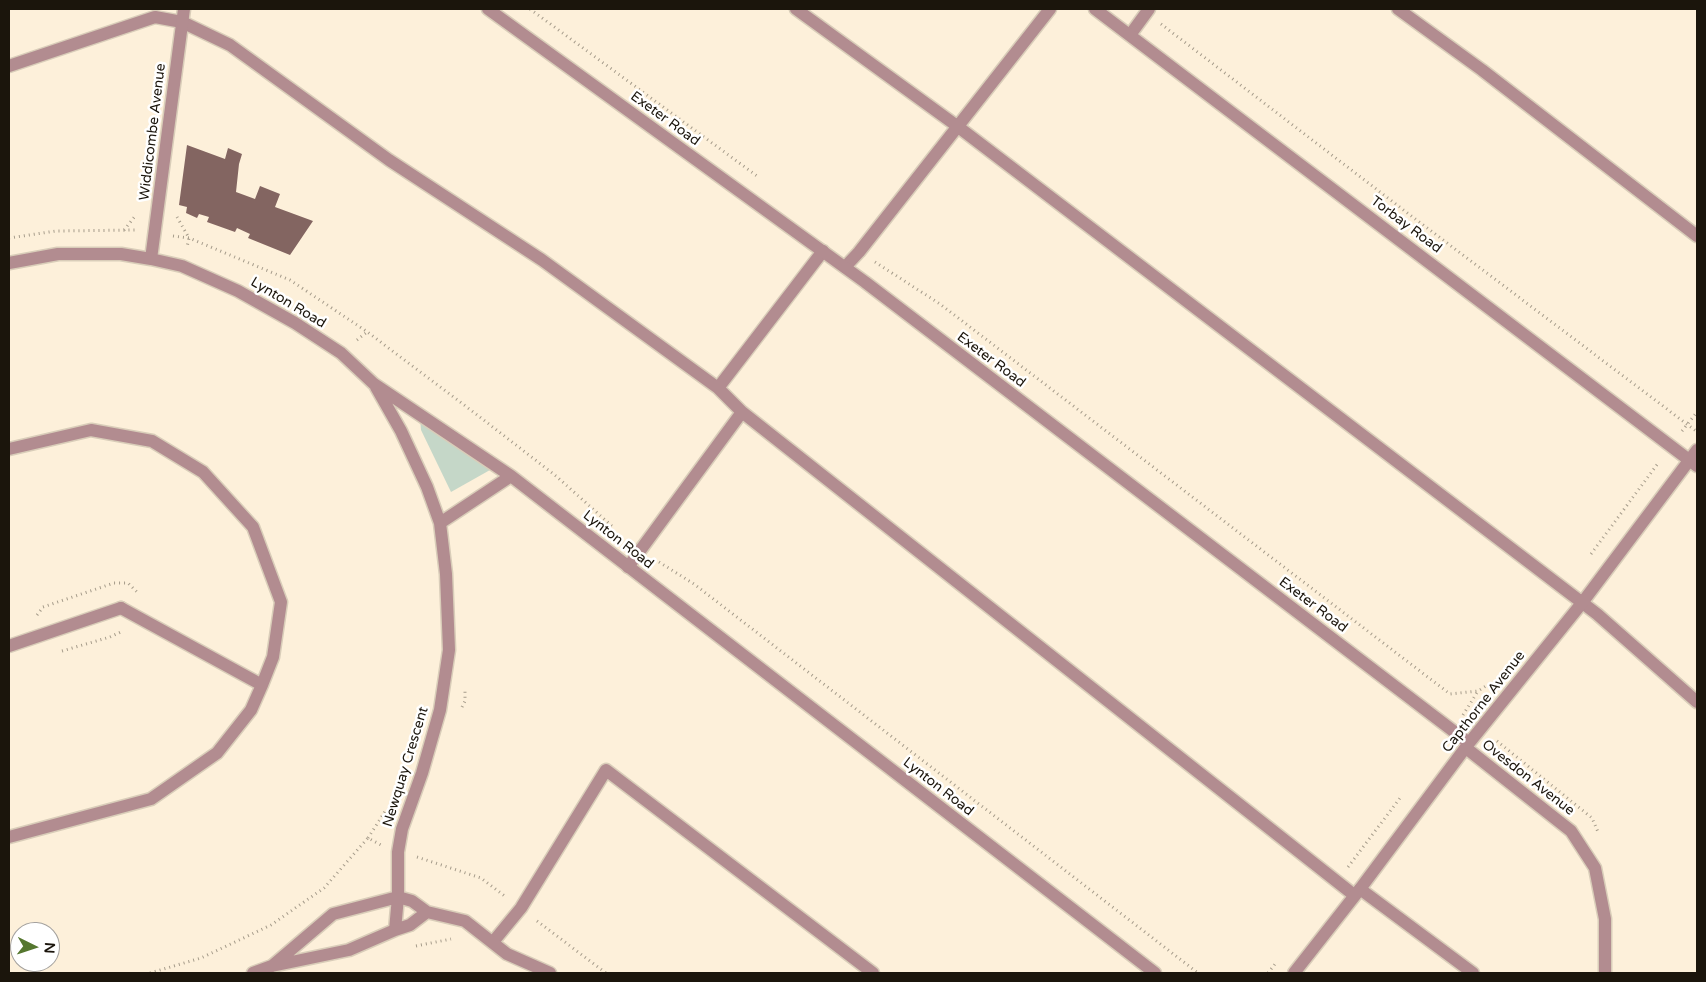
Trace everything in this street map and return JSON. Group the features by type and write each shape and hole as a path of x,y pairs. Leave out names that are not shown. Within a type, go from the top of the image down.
{"street":[{"name":"Widdicombe Avenue","path":"151,258 184,9"},
{"name":"Exeter Road","path":"488,9 845,267 1452,731 1468,746"},
{"path":"796,9 957,126 1597,614 1697,702"},
{"path":"845,267 859,252 1050,9"},
{"name":"Torbay Road","path":"1095,9 1672,445 1695,458"},
{"path":"1398,9 1482,70 1697,236"},
{"path":"1130,35 1148,11"},
{"path":"9,66 155,17 182,22 230,44 389,160 542,260 718,388 742,412 1336,882 1357,892 1473,973"},
{"path":"718,388 823,251"},
{"name":"Lynton Road","path":"9,263 58,254 121,254 151,258 182,266 238,291 295,323 341,353 374,384 511,476 1155,973"},
{"name":"Newquay Crescent","path":"374,384 401,431 427,487 440,523 446,574 449,650 440,710 422,773 402,829 398,852 396,930"},
{"path":"628,567 742,412"},
{"path":"9,449 91,430 152,441 203,472 253,527 281,602 273,656 262,685 251,710 216,752 152,798 9,837"},
{"name":"Capthorne Avenue","path":"1294,973 1468,746 1695,458"},
{"path":"440,523 511,476"},
{"path":"9,646 121,608 262,685"},
{"name":"Ovesdon Avenue","path":"1468,746 1571,830 1595,868 1606,919 1605,973"},
{"path":"493,942 521,908 606,770 873,973"},
{"path":"272,966 333,914 398,897 412,901 427,912 464,922 507,954 550,973"},
{"path":"253,973 272,966 349,950 410,925 427,912"}],"path":[{"path":"530,9 763,180"},
{"path":"1148,11 1406,212 1697,432"},
{"path":"859,252 940,304 1450,694 1478,691"},
{"path":"341,353 366,331 556,476 539,498"},
{"path":"1587,559 1697,412"},
{"path":"1452,731 1478,691 1494,681"},
{"path":"461,710 465,701 466,683"},
{"path":"1336,882 1400,798"},
{"path":"368,838 387,808"},
{"path":"416,857 418,848"},
{"path":"416,946 454,939"},
{"path":"1268,973 1280,958"}],"green space":[{"path":"420,418 490,470 451,492 421,430"}],"building":[{"path":"187,145 225,159 228,148 242,154 236,192 255,199 260,186 280,194 275,207 313,221 290,255 248,238 250,234 237,228 235,232 207,222 209,217 199,214 197,218 186,213 187,207 179,205"}]}
